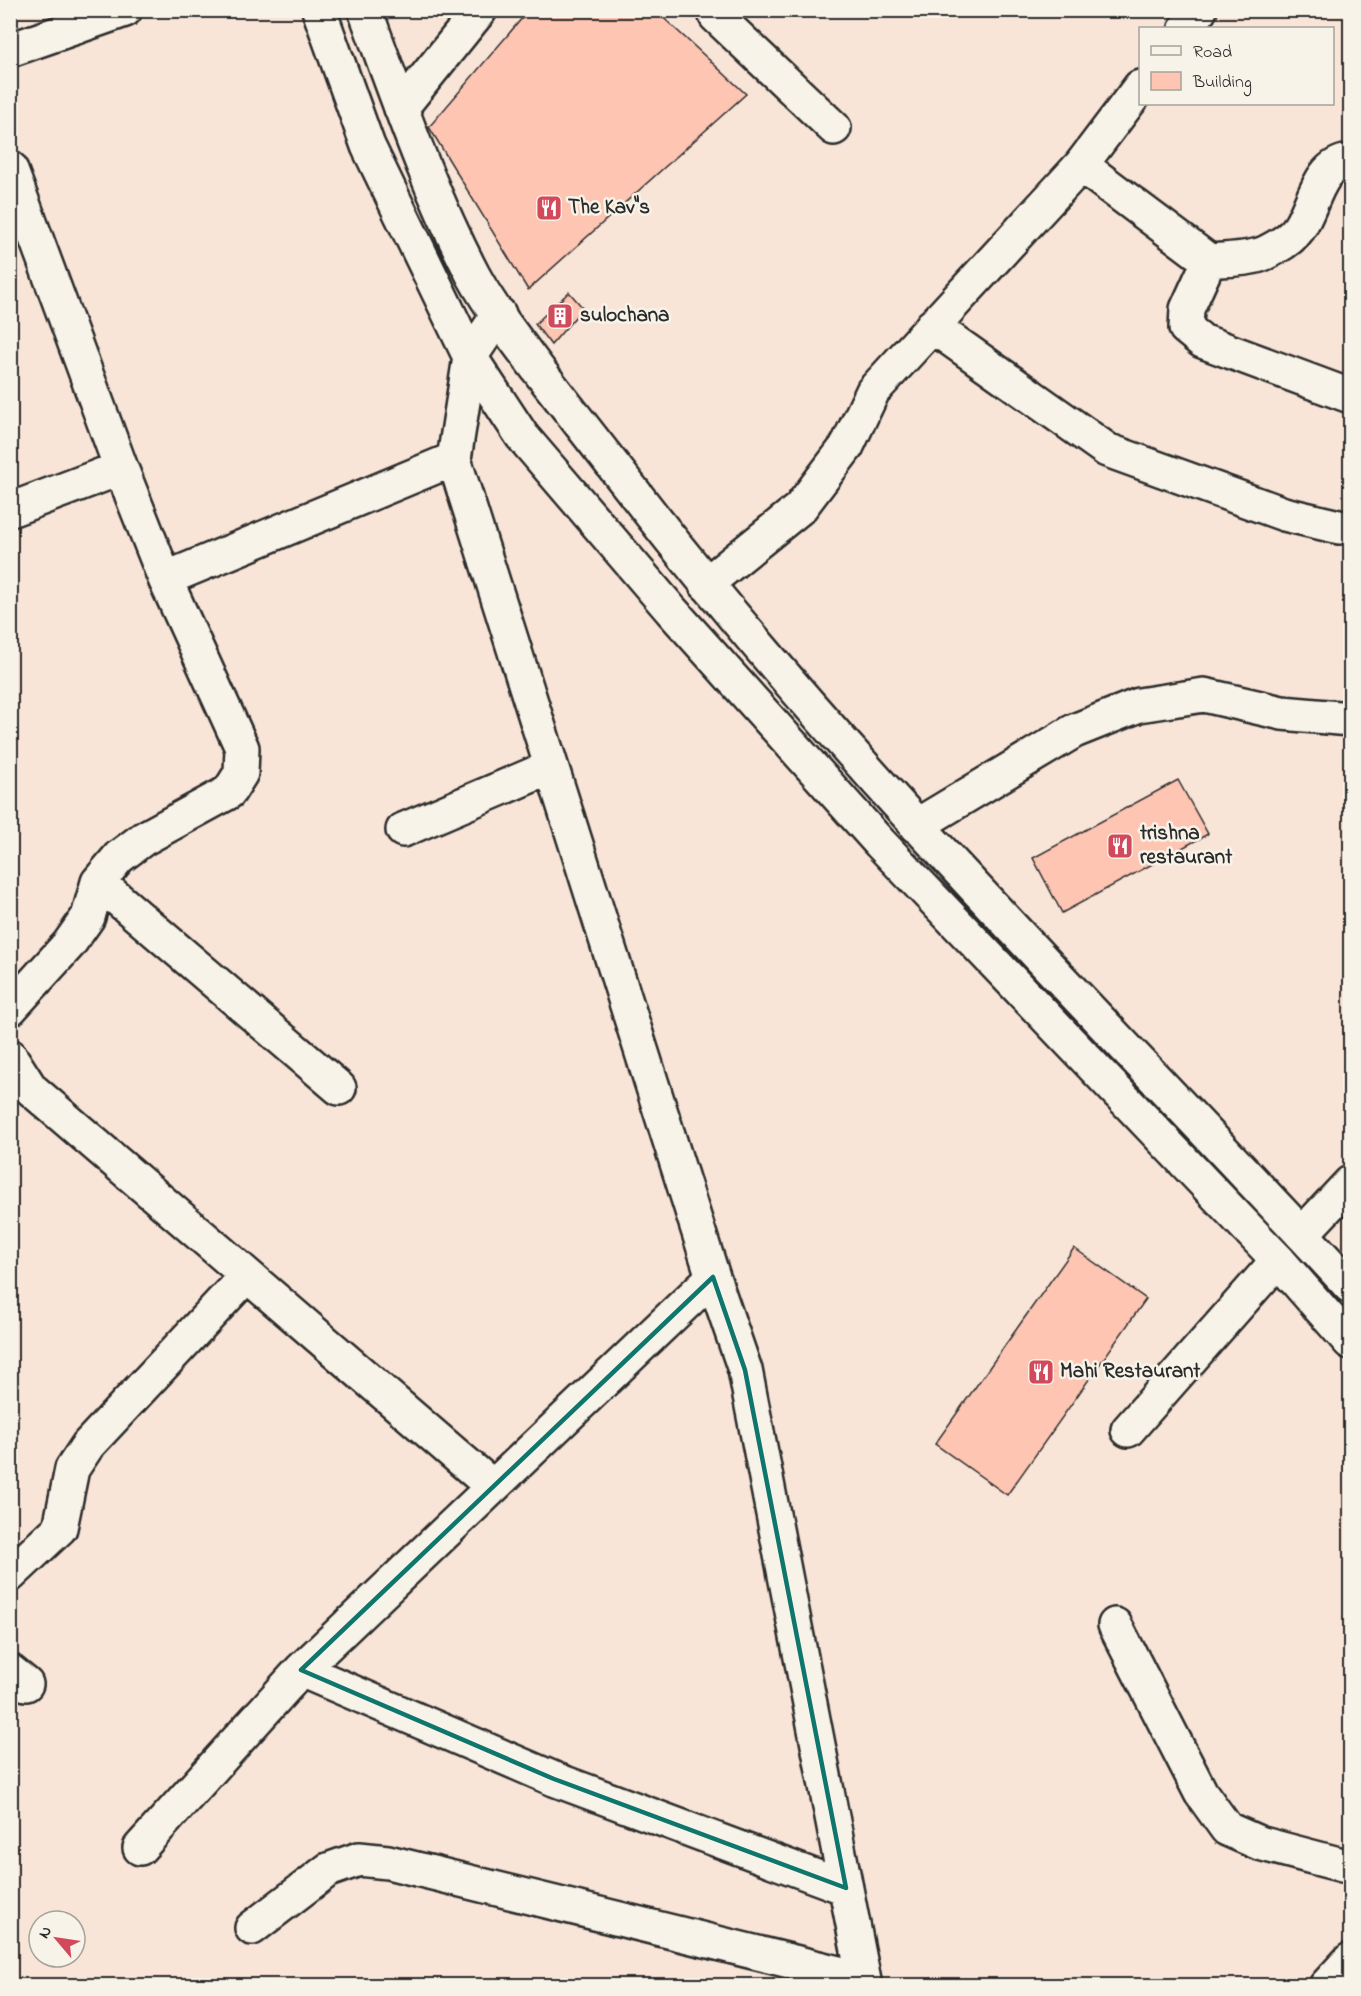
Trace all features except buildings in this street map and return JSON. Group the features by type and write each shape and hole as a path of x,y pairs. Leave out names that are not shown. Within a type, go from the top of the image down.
{"street":[{"path":"10,50 125,10"},
{"path":"319,10 368,146 470,357 522,436 670,610 880,843 1278,1260 1350,1342"},
{"path":"365,10 401,108 448,223 475,278 586,431 706,584 916,826 1350,1286"},
{"path":"401,108 480,10"},
{"path":"1187,27 1200,10"},
{"path":"716,12 834,128"},
{"path":"706,584 800,508 847,446 873,391 1081,165 1139,88"},
{"path":"1081,165 1209,261 1267,253 1284,242 1298,229 1323,176 1339,163 1350,161"},
{"path":"10,168 121,468 165,579 242,748 241,773 230,792 143,839 119,857 98,882 88,917 69,944 10,1009"},
{"path":"1209,261 1187,309 1186,328 1202,341 1350,396"},
{"path":"252,1928 328,1870 358,1859 388,1862 864,1982 745,1370 713,1277 454,459 470,357 500,315"},
{"path":"932,326 1107,450 1284,514 1339,527"},
{"path":"165,579 454,459"},
{"path":"10,510 121,468"},
{"path":"916,826 1074,731 1139,705 1204,695 1282,713 1350,719"},
{"path":"403,830 551,767"},
{"path":"98,882 339,1088"},
{"path":"10,1056 31,1089 493,1487"},
{"path":"1302,1234 1350,1183"},
{"path":"1128,1430 1278,1260"},
{"path":"10,1575 60,1528 72,1469 88,1445 247,1275"},
{"path":"140,1848 301,1670 713,1277"},
{"path":"1115,1625 1201,1793 1227,1829 1259,1843 1350,1867"},
{"path":"301,1670 554,1779 846,1888"},
{"path":"1326,1986 1350,1959"}],"highlighted area":[{"path":"713,1277 745,1370 846,1888 554,1779 301,1670"}],"place":[{"name":"The Kav\"s","path":"549,208"},
{"name":"sulochana","path":"560,316"},
{"name":"trishna restaurant","path":"1120,846"},
{"name":"Mahi Restaurant","path":"1041,1372"}]}
